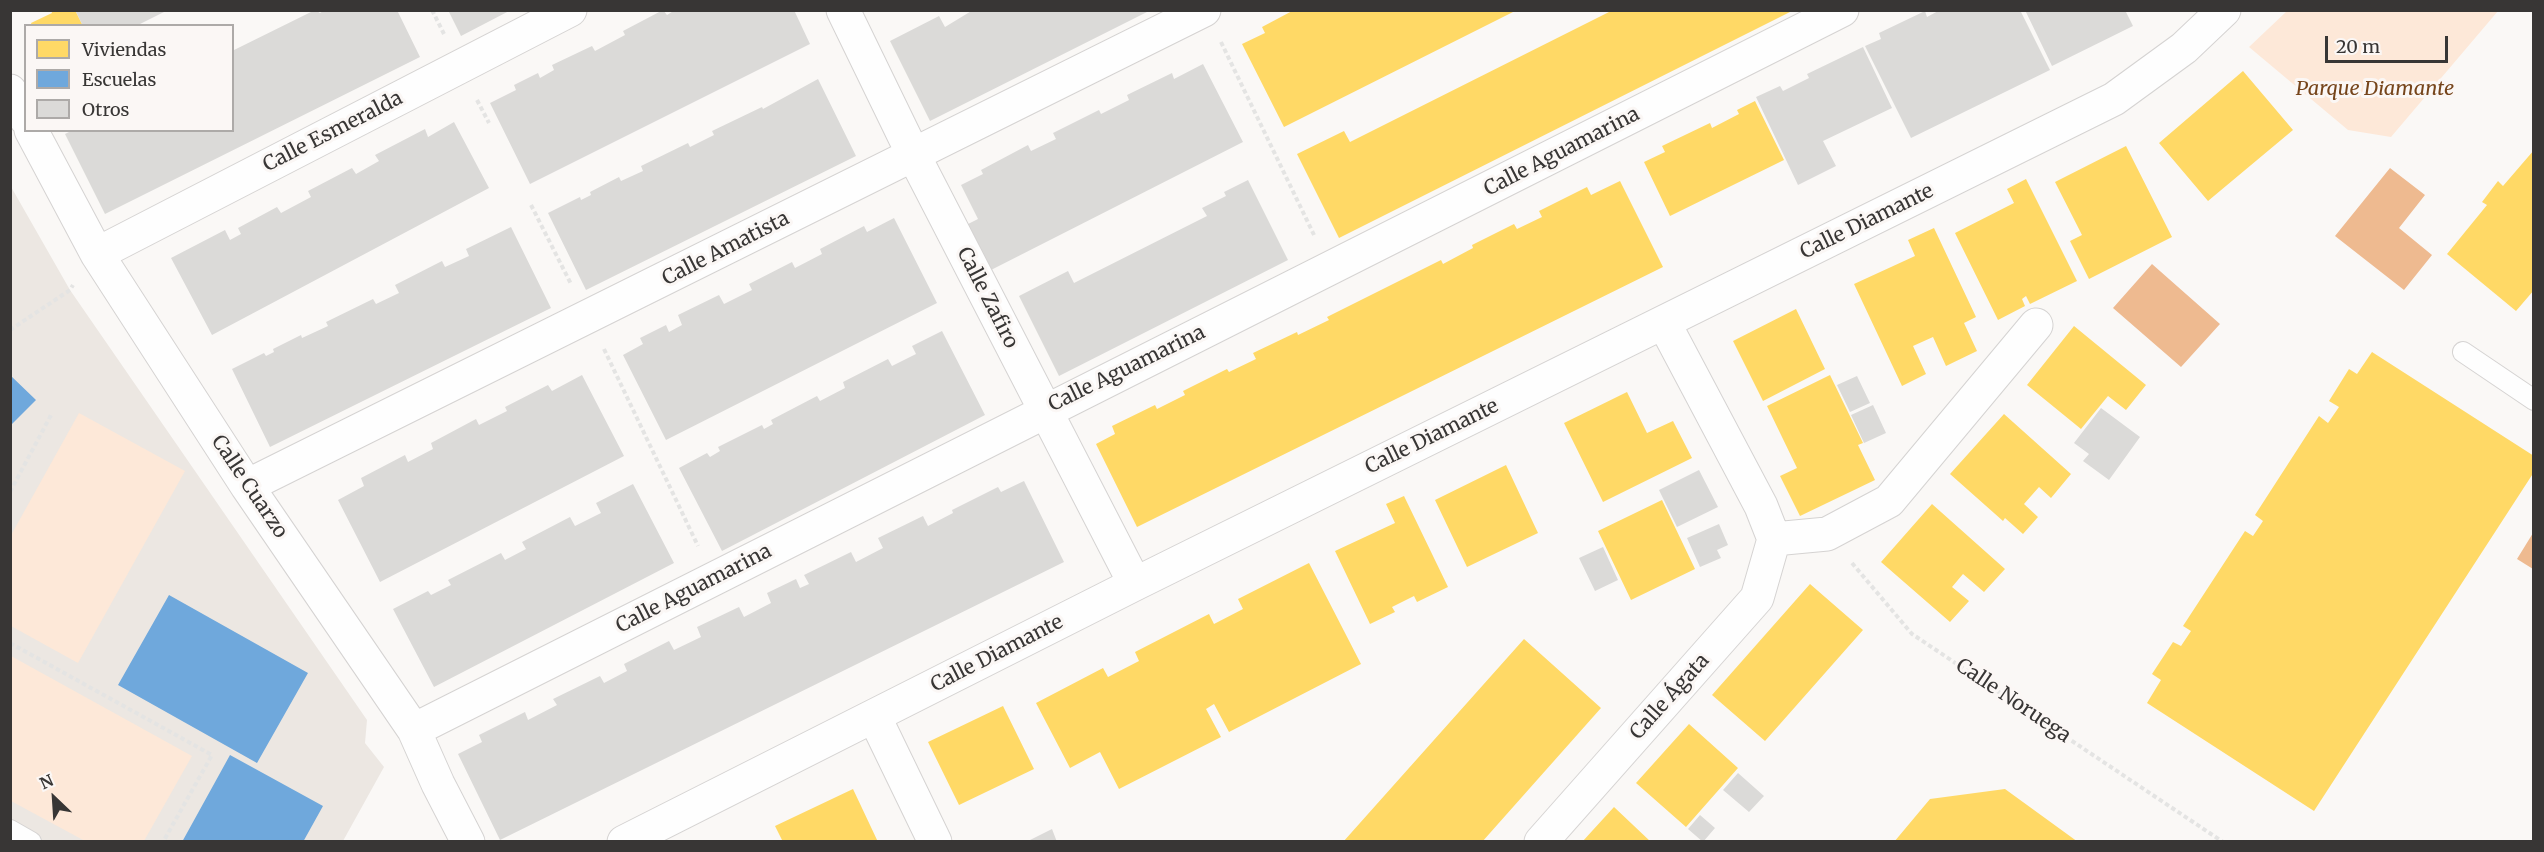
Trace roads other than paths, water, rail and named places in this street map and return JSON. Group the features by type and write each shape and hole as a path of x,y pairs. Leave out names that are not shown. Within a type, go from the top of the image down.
{"street":[{"name":"Calle Esmeralda","path":"97,254 570,10"},
{"name":"Calle Zafiro","path":"843,10 913,154 1135,584"},
{"name":"Calle Aguamarina","path":"414,730 1842,10"},
{"name":"Calle Diamante","path":"624,842 1135,584 2114,99 2184,48 2224,10"},
{"name":"Calle Amatista","path":"247,486 589,318 913,154 1210,21"},
{"path":"10,91 24,116"},
{"name":"Calle Cuarzo","path":"32,132 97,254 247,486 414,730 438,784 468,842"},
{"path":"1664,322 1761,506 1774,539 1827,534 1889,501 2036,325"},
{"name":"Calle Ágata","path":"1542,842 1757,598 1774,539"},
{"path":"874,716 936,842"}],"lane":[{"path":"2463,352 2534,400"},
{"path":"10,830 32,842"}],"park label":[{"name":"Parque Diamante","path":"2375,89"}]}
